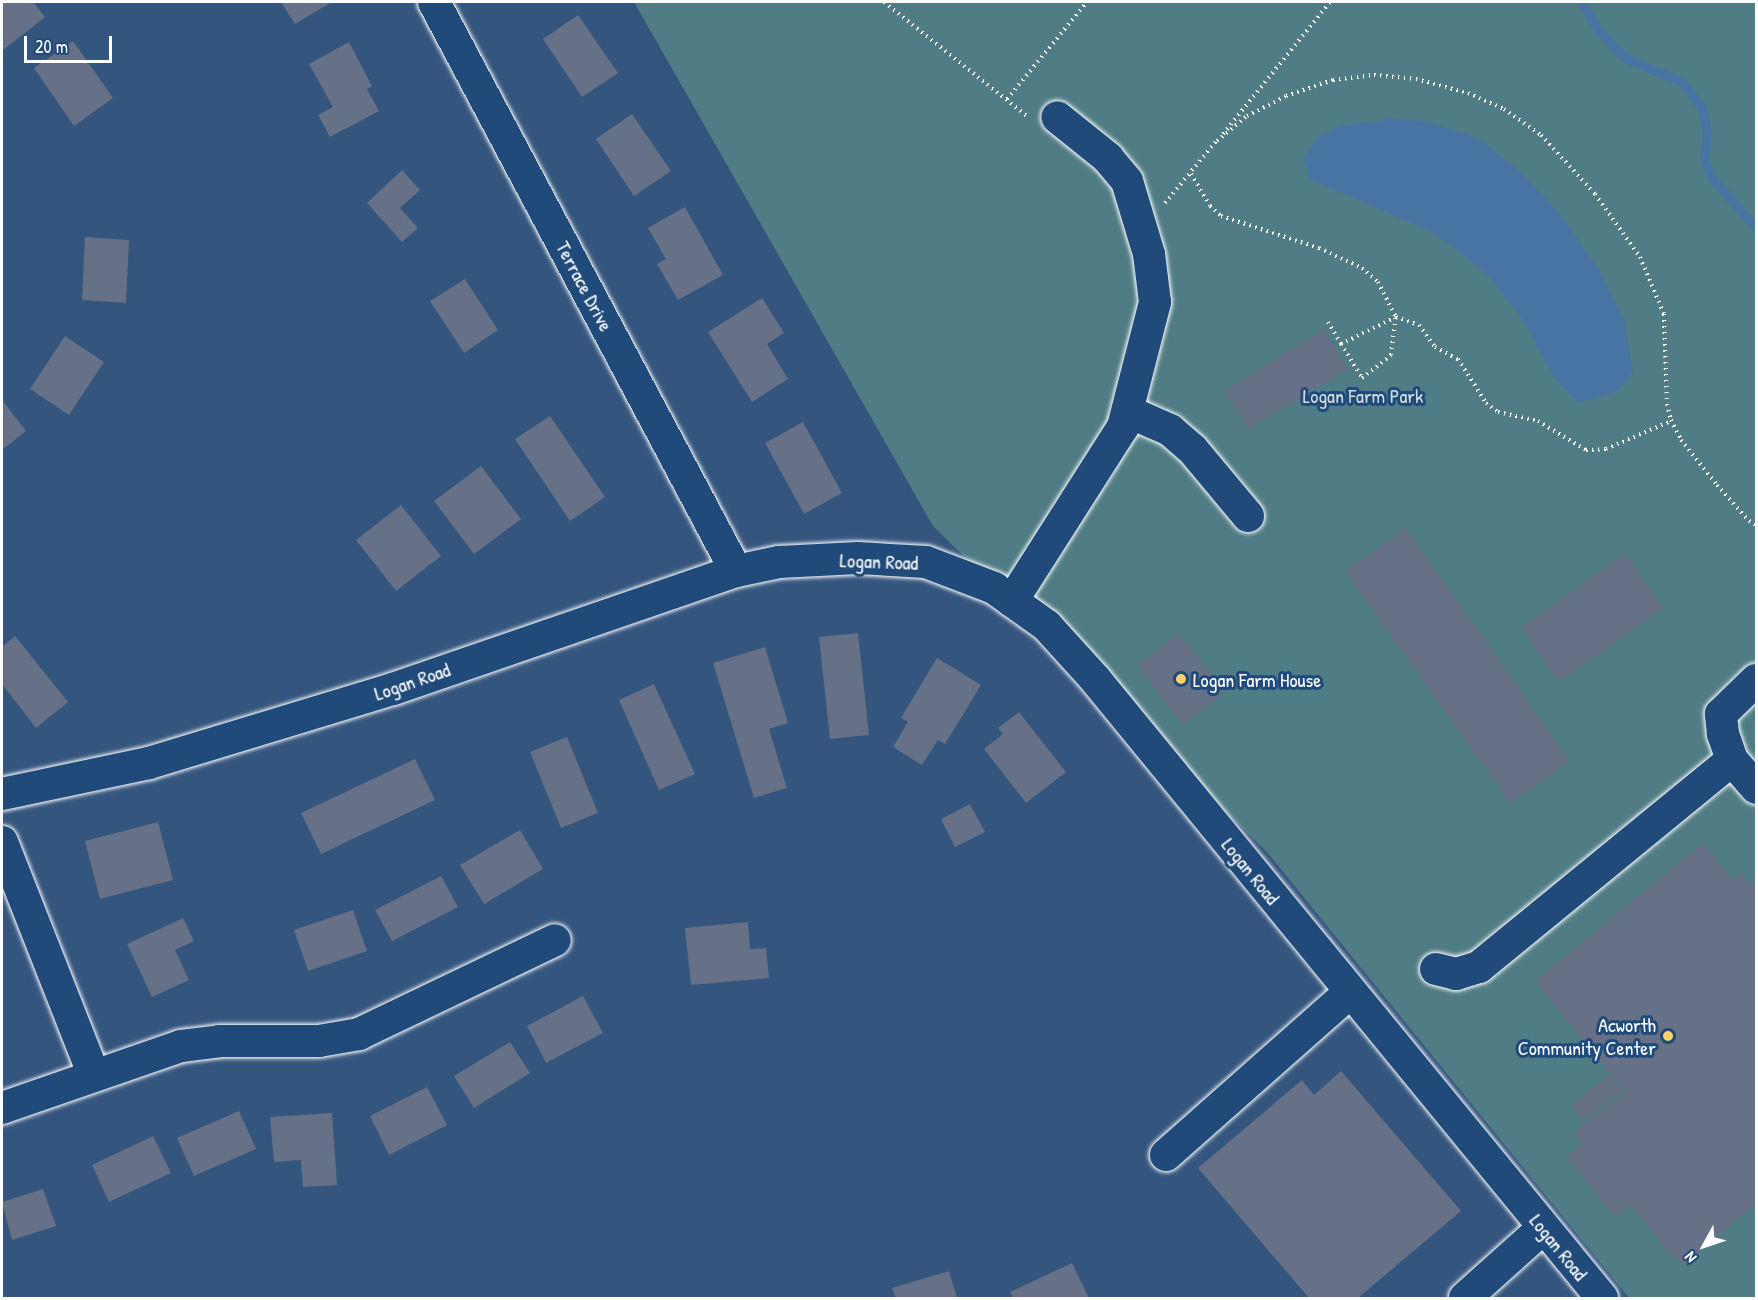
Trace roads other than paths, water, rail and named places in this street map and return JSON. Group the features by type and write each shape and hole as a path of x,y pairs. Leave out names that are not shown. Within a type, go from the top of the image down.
{"street":[{"name":"Terrace Drive","path":"434,2 736,572"},
{"path":"1012,601 1102,464 1129,412 1155,302 1149,254 1126,181 1108,158 1057,117"},
{"path":"1129,412 1170,430 1193,450 1248,516"},
{"name":"Logan Road","path":"2,795 160,760 393,689 736,572 779,561 858,558 926,562 994,588 1047,626 1095,679 1602,1299"},
{"path":"1756,680 1721,714 1723,734 1732,760 1756,788"},
{"path":"1436,969 1456,974 1479,967 1732,760"},
{"path":"2,842 94,1076"},
{"path":"2,1108 181,1046 219,1041 319,1041 359,1034 555,940"},
{"path":"1166,1155 1350,992"},
{"path":"1465,1299 1543,1228"}],"water":[{"path":"1393,119 1429,122 1479,139 1519,171 1559,213 1598,268 1624,320 1633,371 1618,391 1578,403 1555,379 1522,319 1492,280 1467,257 1430,231 1310,179 1303,159 1319,136 1340,126"}],"waterway":[{"path":"1581,2 1599,31 1625,58 1682,82 1702,108 1707,133 1704,160 1713,179 1756,228"}],"place":[{"name":"Logan Farm House","path":"1181,679"},
{"name":"Acworth Community Center","path":"1668,1036"}],"park label":[{"name":"Logan Farm Park","path":"1363,395"}]}
